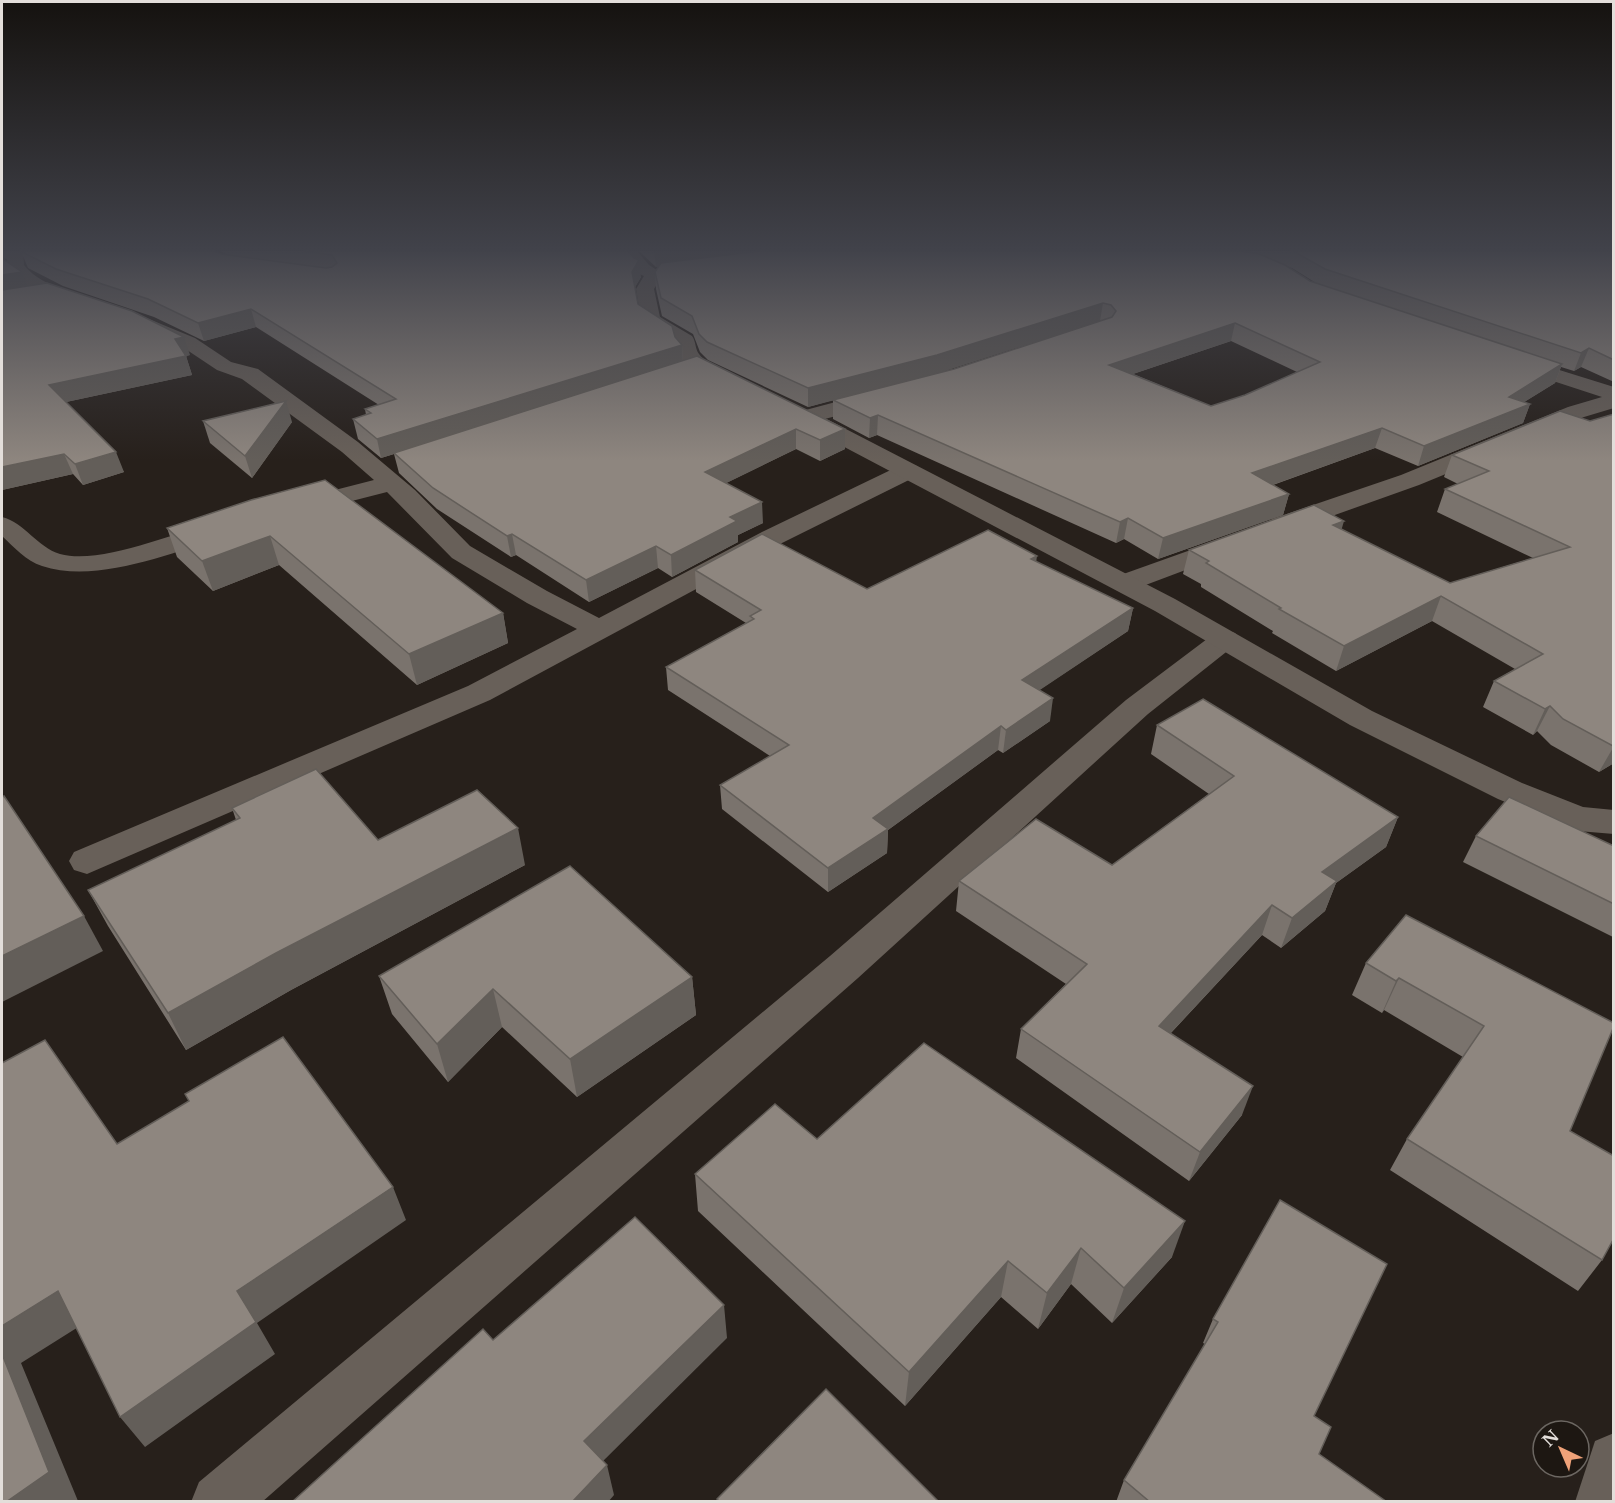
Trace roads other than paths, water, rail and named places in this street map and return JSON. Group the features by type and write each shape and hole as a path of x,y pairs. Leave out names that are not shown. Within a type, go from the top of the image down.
{"street":[{"path":"136,321 188,342 224,366 250,374 350,447 389,472 461,552 599,630"},
{"path":"653,321 684,340 688,355 688,369 753,391"},
{"path":"1501,358 1614,394"},
{"path":"901,392 795,412 1125,583 1361,718 1510,791 1578,819 1614,822"},
{"path":"1125,583 1410,480 1576,412 1614,400"},
{"path":"87,861 479,693 771,538 908,471"},
{"path":"281,511 389,472"},
{"path":"2,525 36,553 54,561 83,562 112,559 169,545 237,524"},
{"path":"219,1502 844,967 1137,707 1225,639"},
{"path":"1603,1502 1614,1460"}]}
